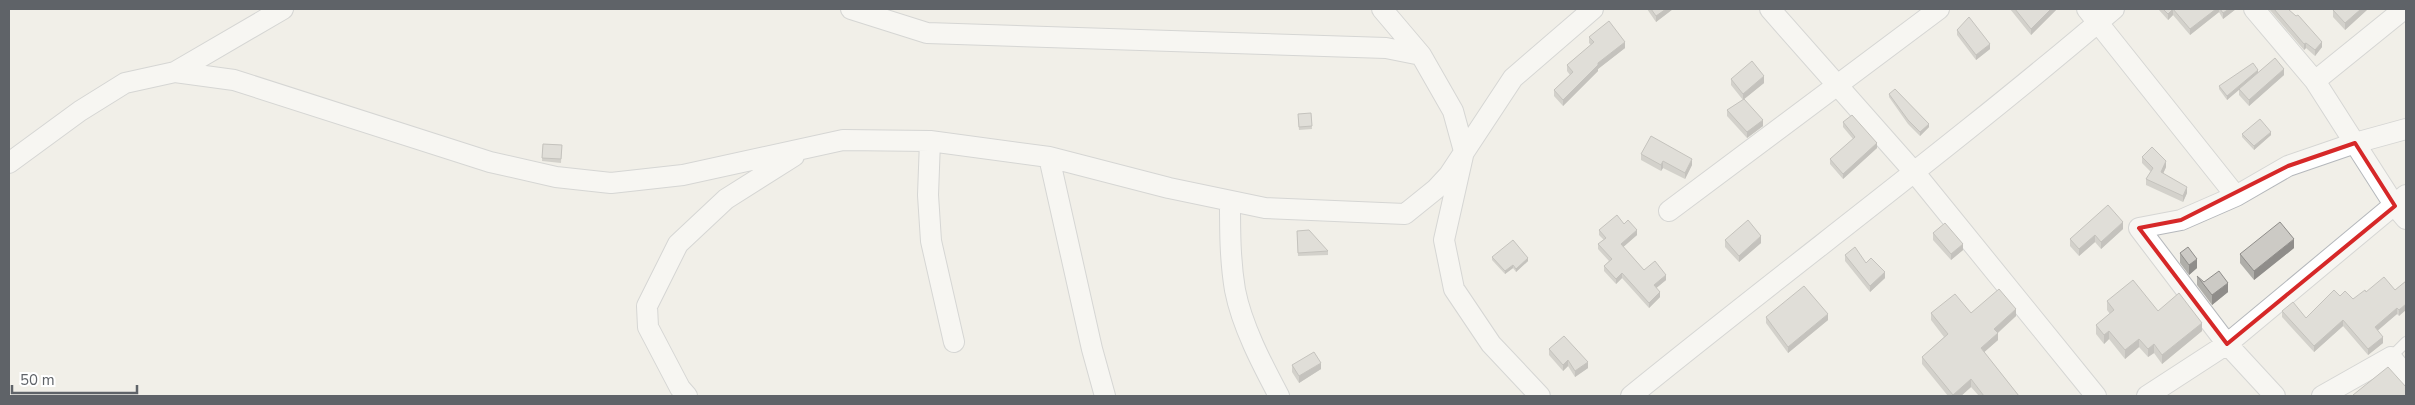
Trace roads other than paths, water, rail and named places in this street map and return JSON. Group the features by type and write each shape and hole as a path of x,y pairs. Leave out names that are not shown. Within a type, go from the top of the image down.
{"street":[{"path":"9,163 80,111 125,84 175,72 283,9"},
{"path":"850,9 927,33 1386,48 1421,55"},
{"path":"1382,9 1421,55 1452,111 1464,151 1444,240 1454,289 1492,344 1540,396"},
{"path":"175,72 234,80 490,162 556,178 611,183 683,175 843,140 930,141 1049,157 1230,202 1265,208 1405,214 1436,189 1449,175 1513,78 1594,9"},
{"path":"1770,9 1915,173 2096,396"},
{"path":"1669,211 1939,9"},
{"path":"1631,396 1748,302 1915,173 2093,16 2114,9"},
{"path":"2148,396 2227,344 2402,207 2355,143 2315,81 2254,9"},
{"path":"2315,81 2404,9"},
{"path":"2093,16 2236,196"},
{"path":"2275,396 2227,344 2139,228 2182,220 2236,196 2288,166 2355,143 2406,129"},
{"path":"687,396 648,327 647,306 678,244 726,199 792,156 843,140"},
{"path":"930,141 928,195 932,241 954,342"},
{"path":"1049,157 1092,349 1106,396"},
{"path":"1230,202 1230,254 1236,292 1251,337 1279,396"},
{"path":"2322,396 2391,357 2406,376"}],"lane":[{"path":"2391,357 2406,342"}]}
